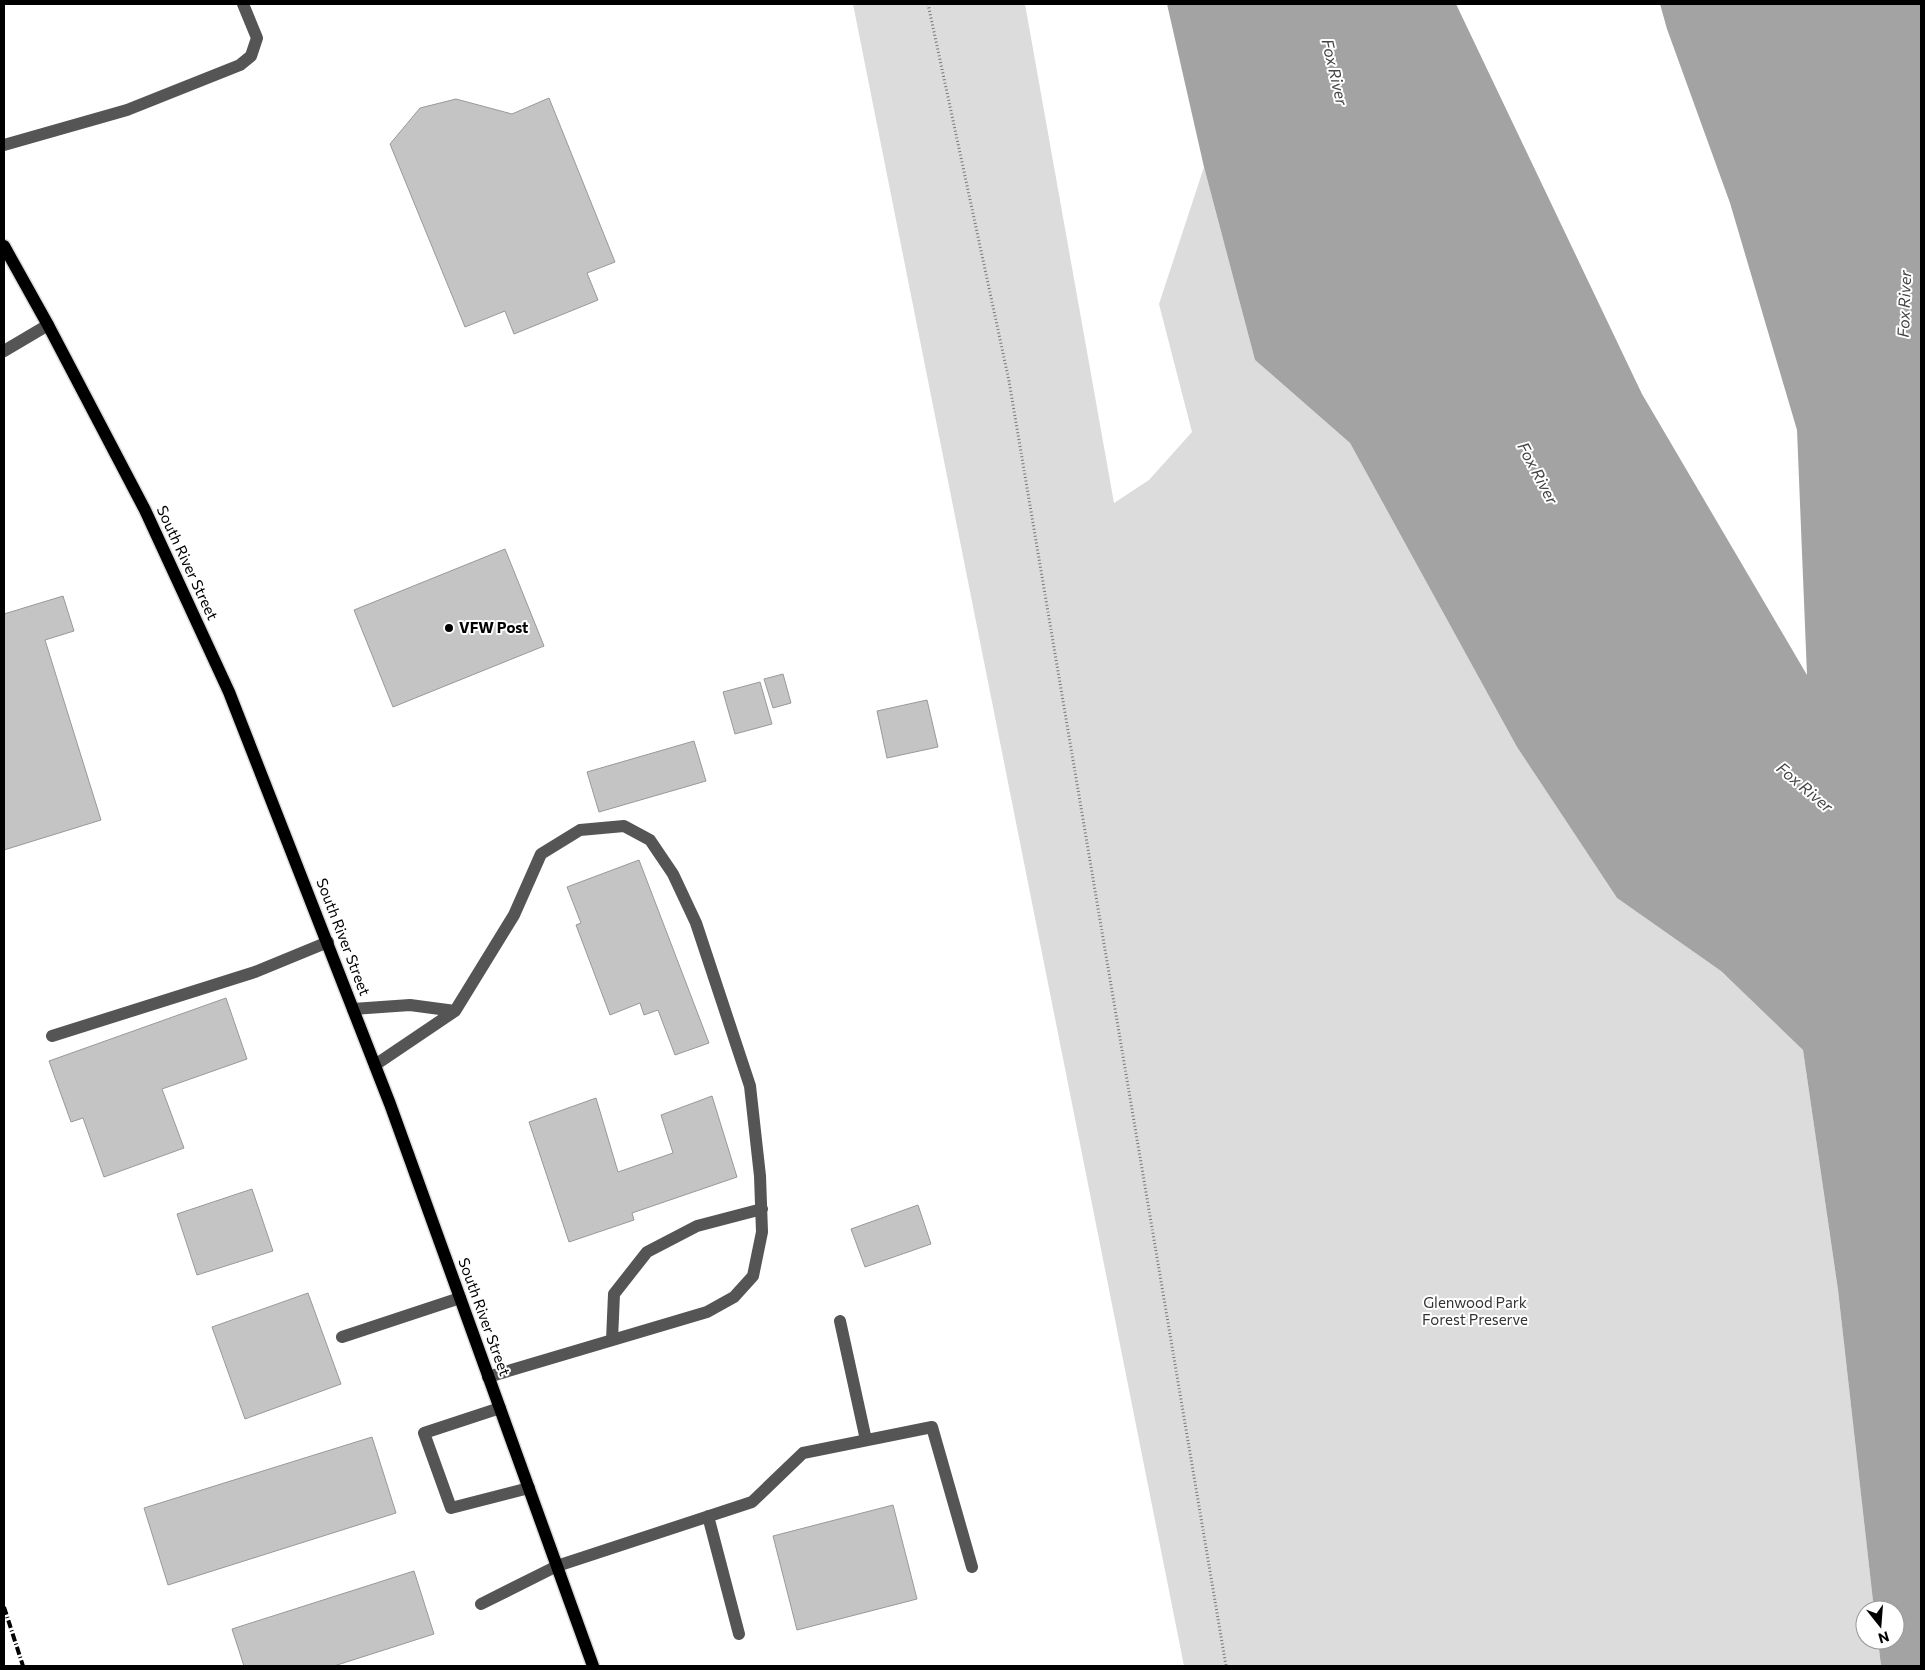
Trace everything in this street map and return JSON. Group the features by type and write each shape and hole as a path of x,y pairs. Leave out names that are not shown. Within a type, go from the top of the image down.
{"main road":[{"name":"South River Street","path":"4,246 48,324 145,510 229,692 328,942 374,1065 593,1666"}],"lane":[{"path":"4,145 127,110 240,65 251,56 257,38 243,4"},
{"path":"4,351 48,324"},
{"path":"374,1065 455,1011 514,915 541,854 580,830 624,826 650,840 673,874 696,923 750,1086 762,1210 762,1232 753,1276 734,1297 707,1312 488,1377"},
{"path":"52,1036 255,972 328,942"},
{"path":"353,1009 410,1005 455,1011"},
{"path":"612,1340 614,1294 648,1252 698,1226 762,1210"},
{"path":"342,1337 460,1298"},
{"path":"840,1321 866,1440"},
{"path":"500,1408 424,1433 451,1508 529,1488"},
{"path":"481,1604 557,1566 752,1502 803,1453 932,1427 972,1568"},
{"path":"708,1516 739,1634"}],"path":[{"path":"928,4 1010,391 1226,1666"}],"green space":[{"name":"Glenwood Park Forest Preserve","path":"853,4 1025,4 1114,503 1149,480 1192,432 1159,304 1204,167 1255,360 1350,443 1517,747 1617,898 1721,971 1803,1050 1838,1290 1873,1600 1855,1600 1855,1650 1879,1650 1881,1666 1184,1666"}],"water":[{"name":"Fox River","path":"1167,4 1456,4 1642,394 1807,675 1797,430 1730,203 1667,29 1660,4 1921,4 1921,1666 1881,1666 1879,1650 1905,1650 1905,1600 1873,1600 1838,1290 1803,1050 1721,971 1617,898 1517,747 1350,443 1255,360 1204,167"}],"building":[{"path":"549,98 615,262 587,273 598,300 514,334 505,311 465,327 390,144 420,108 456,99 512,114"},
{"name":"VFW Post","path":"505,549 544,646 393,707 354,610"},
{"path":"63,596 74,631 45,640 101,820 4,850 4,614"},
{"path":"783,674 791,703 773,708 764,679"},
{"path":"760,682 772,724 735,734 723,692"},
{"path":"927,700 938,747 887,758 877,711"},
{"path":"694,741 706,781 599,812 587,772"},
{"path":"639,860 709,1043 675,1055 658,1010 644,1015 640,1003 610,1015 576,925 581,923 567,887"},
{"path":"226,998 247,1059 162,1089 184,1148 104,1177 83,1118 71,1122 49,1061"},
{"path":"712,1096 737,1177 632,1213 634,1220 569,1242 529,1122 596,1098 618,1172 673,1153 661,1115"},
{"path":"252,1189 273,1251 197,1275 177,1214"},
{"path":"918,1205 931,1244 865,1267 851,1229"},
{"path":"308,1293 341,1384 245,1419 212,1327"},
{"path":"372,1437 396,1513 168,1585 144,1508"},
{"path":"893,1505 917,1599 797,1630 773,1536"},
{"path":"414,1571 434,1634 334,1666 244,1666 232,1629"}],"railway":[{"path":"4,1607 23,1666"}],"place":[{"name":"VFW Post","path":"449,628"}]}
